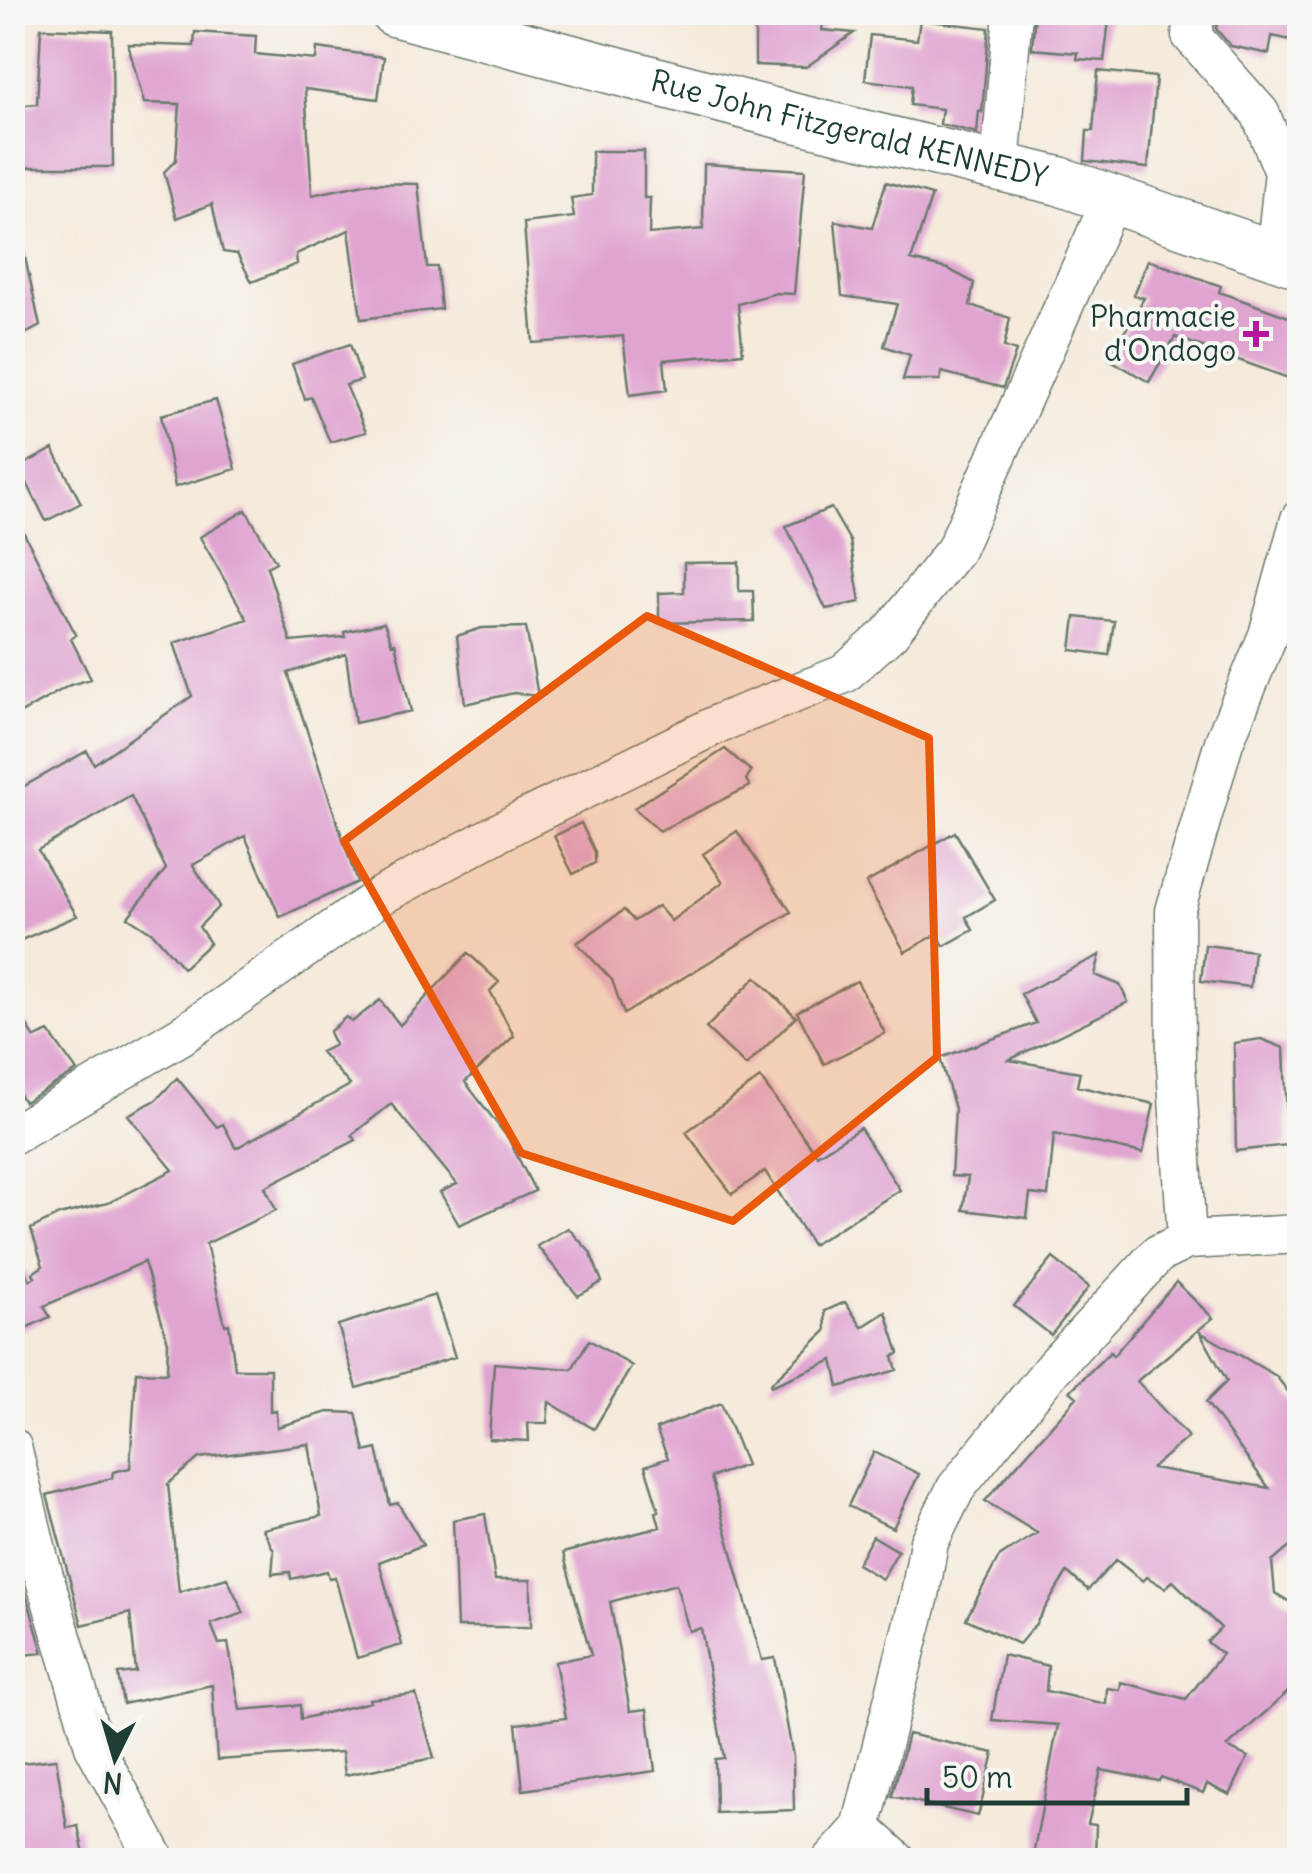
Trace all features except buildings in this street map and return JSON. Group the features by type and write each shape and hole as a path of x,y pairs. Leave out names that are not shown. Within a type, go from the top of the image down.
{"street":[{"name":"Rue John Fitzgerald KENNEDY","path":"394,12 791,117 1000,166 1112,198 1287,259"},
{"path":"1000,166 1013,12"},
{"path":"1196,12 1191,36 1260,113 1284,172 1287,259"},
{"path":"12,1135 182,1035 382,895 522,820 705,730 844,674 890,633 955,550 1112,198"},
{"path":"1187,1240 1176,1065 1175,911 1224,742 1268,634 1300,518"},
{"path":"832,1860 861,1828 920,1594 929,1542 956,1488 1052,1369 1158,1254 1187,1240 1300,1234"},
{"path":"12,1447 39,1560 94,1746 156,1860"},
{"path":"861,1828 896,1860"}],"highlighted area":[{"path":"647,616 929,738 937,1057 733,1221 521,1153 344,841"}],"place":[{"name":"Pharmacie d'Ondogo","path":"1256,334"}]}
